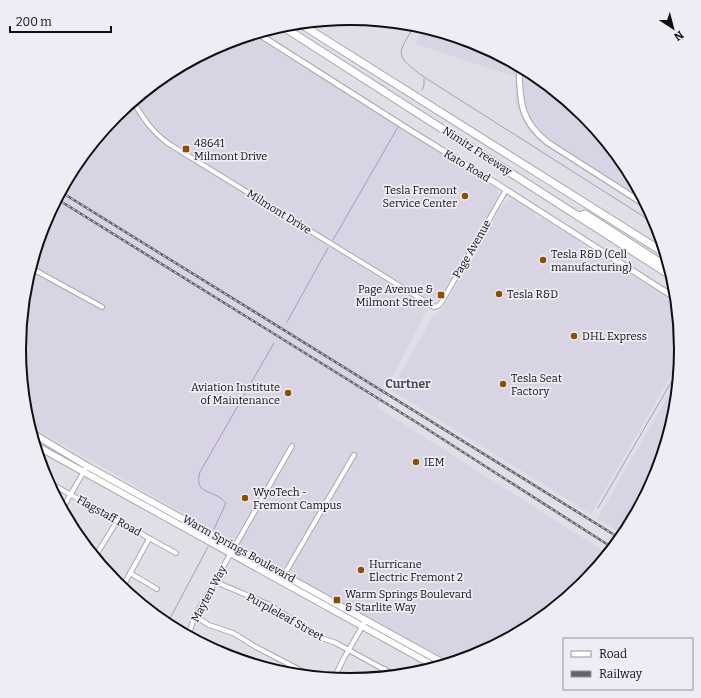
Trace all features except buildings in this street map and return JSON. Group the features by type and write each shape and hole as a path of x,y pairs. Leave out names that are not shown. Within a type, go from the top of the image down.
{"highway":[{"name":"Nimitz Freeway","path":"307,28 658,249"},
{"name":"Nimitz Freeway","path":"289,31 665,272"},
{"path":"578,216 585,214 663,264"}],"main road":[{"name":"Warm Springs Boulevard","path":"39,437 87,466 285,574 439,661"},
{"name":"Warm Springs Boulevard","path":"43,449 429,663"},
{"path":"136,501 145,501 162,510 166,509"}],"street":[{"name":"Kato Road","path":"263,37 670,294"},
{"path":"519,72 521,106 526,119 535,132 547,142 638,200"},
{"name":"Milmont Drive","path":"136,106 155,133 169,144 432,307 437,307"},
{"name":"Page Avenue","path":"437,307 441,303 506,190"},
{"path":"37,271 102,307"},
{"name":"Mayten Way","path":"190,631 196,616 216,582 234,546 292,446"},
{"path":"281,580 354,456"},
{"path":"65,502 87,466"},
{"name":"Flagstaff Road","path":"58,487 176,553"},
{"path":"99,553 117,521"},
{"path":"125,582 149,539"},
{"path":"130,574 157,589"},
{"name":"Purpleleaf Street","path":"216,582 270,605 319,637 349,649 385,669"},
{"path":"196,616 209,625 233,632 256,647 297,668"},
{"path":"337,672 366,620"}],"shaded area":[{"path":"422,33 455,42 494,58 548,92 580,120 608,152 631,187 641,207 539,142 528,130 515,102 515,77 415,44"},
{"path":"258,39 495,186 498,192 498,196 491,210 440,297 436,301 429,300 426,306 427,310 377,407 604,551 580,578 564,593 531,618 494,640 455,656 441,660 37,430 29,391 27,370 26,349 29,307 44,245 51,225 70,187 93,152 121,120 137,105 153,92 189,68 207,58 246,42"},
{"path":"513,199 534,212 536,214 535,217 539,219 543,218 579,241 579,244 587,247 586,251 590,253 592,250 671,300 674,328 674,370 591,514 391,390 433,316 442,310 498,212 506,201"},
{"path":"672,389 668,412 657,453 650,473 631,511 618,532 597,519"}],"waterway":[{"path":"412,31 405,42 401,54 407,64 414,70 647,219"},
{"path":"422,90 424,79"},
{"path":"333,240 398,127"},
{"path":"287,322 328,248"},
{"path":"214,529 226,503 221,498 206,491 199,485 200,472 274,343"},
{"path":"598,508 673,379"},
{"path":"170,618 208,547"}],"railway":[{"path":"66,195 615,536"},
{"path":"62,202 416,422 609,545"}],"place":[{"name":"48641 Milmont Drive","path":"186,149"},
{"name":"Tesla Fremont Service Center","path":"465,196"},
{"name":"Tesla R&D (Cell manufacturing)","path":"543,260"},
{"name":"Tesla R&D","path":"499,294"},
{"name":"Page Avenue & Milmont Street","path":"441,295"},
{"name":"DHL Express","path":"574,336"},
{"name":"Tesla Seat Factory","path":"503,384"},
{"name":"Aviation Institute of Maintenance","path":"288,393"},
{"name":"IEM","path":"416,462"},
{"name":"WyoTech - Fremont Campus","path":"245,498"},
{"name":"Hurricane Electric Fremont 2","path":"361,570"},
{"name":"Warm Springs Boulevard & Starlite Way","path":"337,600"}],"district":[{"name":"Curtner","path":"408,384"}]}
